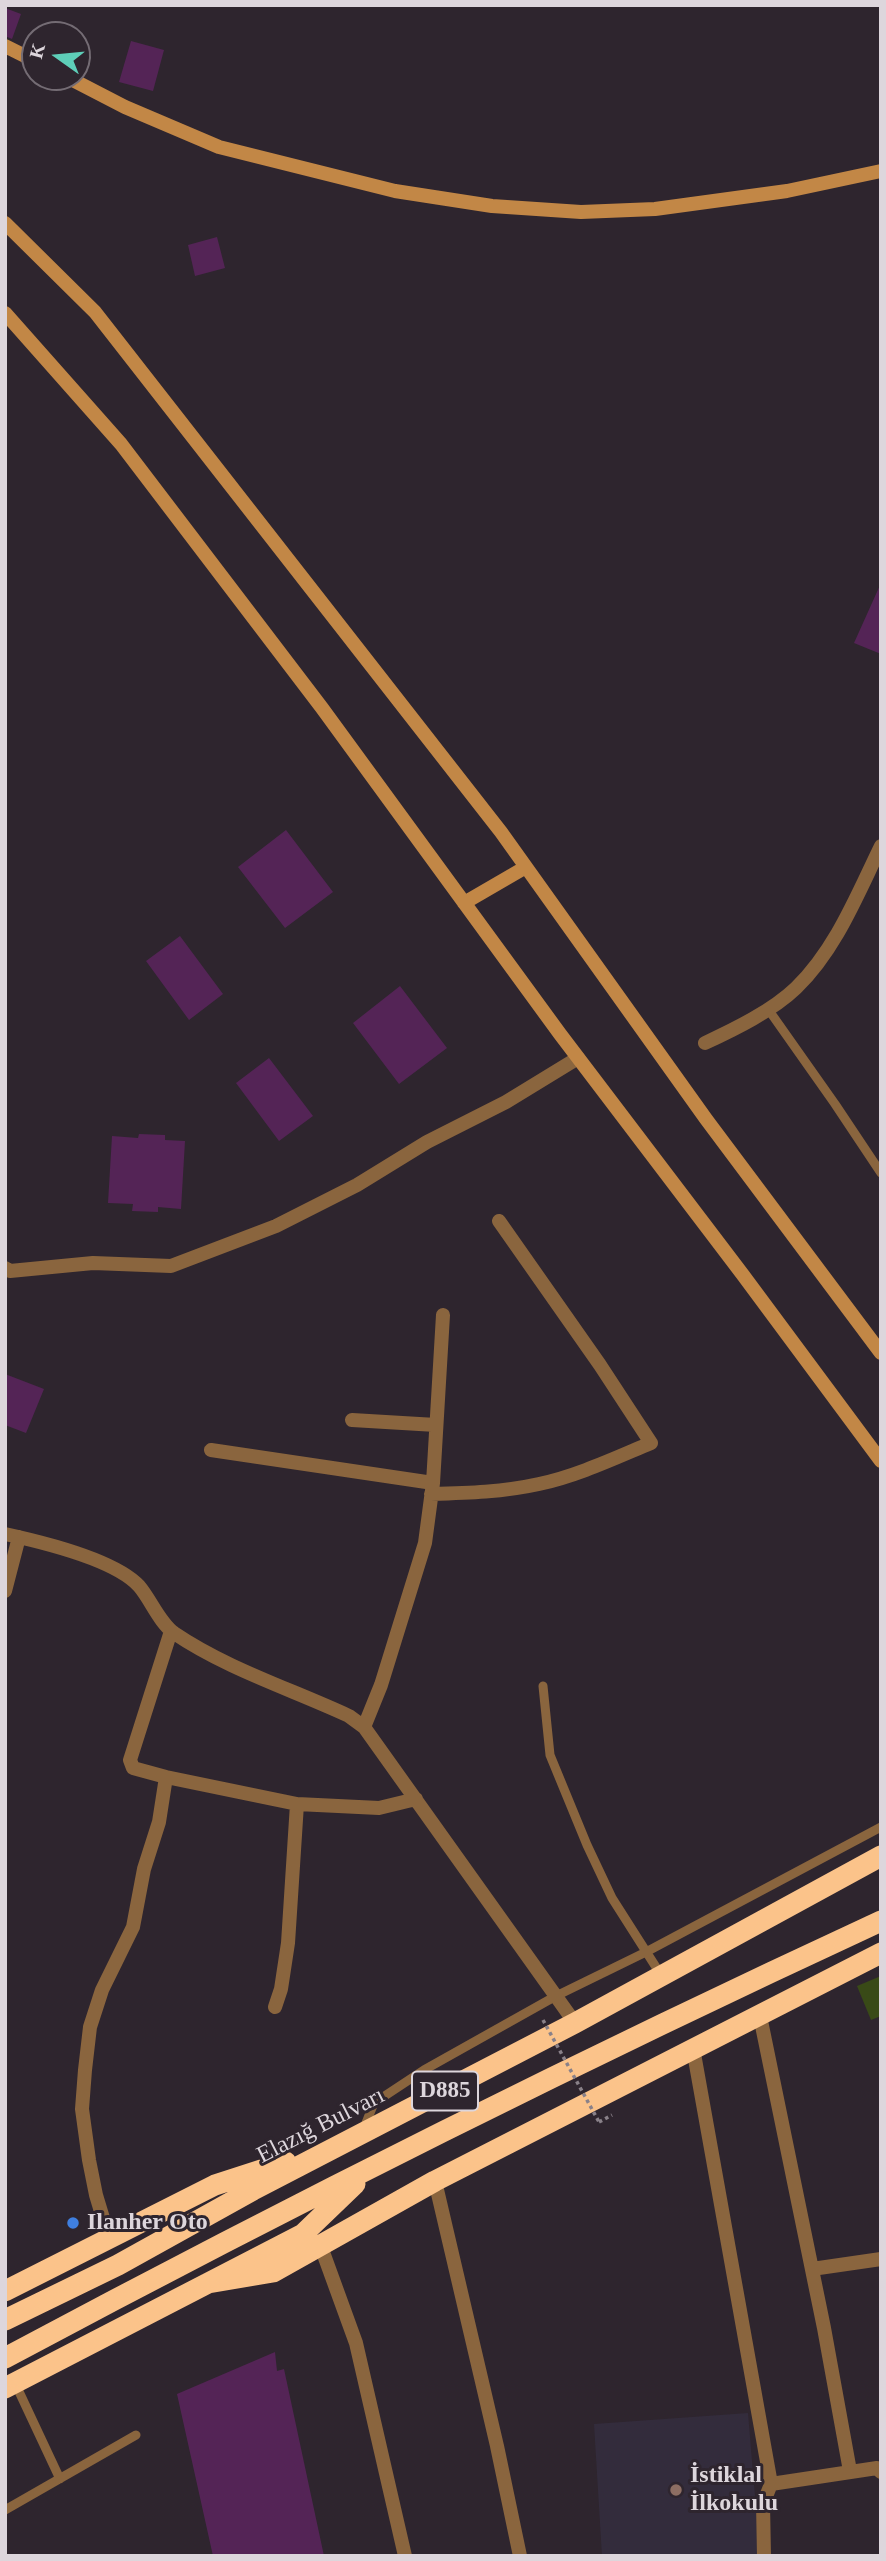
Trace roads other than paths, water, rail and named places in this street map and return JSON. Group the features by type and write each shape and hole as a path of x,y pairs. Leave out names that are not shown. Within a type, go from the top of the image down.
{"highway":[{"name":"Elazığ Bulvarı","path":"5,2320 118,2265 575,2023 881,1856"},
{"name":"D885","path":"5,2357 372,2168 750,1982 881,1922"},
{"path":"208,2283 273,2272 435,2181 881,1953"},
{"path":"5,2291 215,2185 351,2140"},
{"path":"10,2386 303,2234 372,2168"}],"main road":[{"path":"5,46 21,54"},
{"path":"91,89 125,107 219,146 395,191 492,205 581,212 655,209 787,191 881,171"},
{"path":"5,223 95,312 501,832 706,1119 881,1353"},
{"path":"5,313 121,444 322,708 578,1058 881,1461"},
{"path":"464,903 526,867"}],"street":[{"path":"705,1043 740,1026 794,990 829,948 881,846"},
{"path":"5,1268 10,1271 93,1263 171,1266 288,1220 357,1185 427,1142 506,1102 578,1058"},
{"path":"211,1450 432,1488 484,1493 541,1484 601,1464 651,1443 600,1365 499,1222"},
{"path":"364,1727 381,1685 425,1543 432,1488 443,1315"},
{"path":"352,1420 436,1424"},
{"path":"5,1591 12,1535 119,1569 138,1586 171,1630 211,1656 349,1716 364,1727 575,2023"},
{"path":"171,1630 130,1760 133,1768 296,1804 379,1808 416,1799"},
{"path":"109,2238 96,2195 82,2109 90,2027 102,1990 133,1927 144,1869 159,1822 166,1777"},
{"path":"275,2007 281,1990 288,1942 296,1804"},
{"path":"760,2017 850,2471"},
{"path":"693,2048 771,2484 763,2504 764,2556"},
{"path":"435,2181 520,2556"},
{"path":"320,2244 356,2343 405,2556"},
{"path":"812,2269 881,2259"},
{"path":"771,2484 850,2471 880,2469"}],"lane":[{"path":"768,1009 881,1173"},
{"path":"543,1686 550,1755 612,1898 662,1976"},
{"path":"351,2140 374,2103 424,2070 556,1996 646,1952 881,1827"},
{"path":"10,2386 60,2479"},
{"path":"5,2510 135,2435"}],"place":[{"name":"Ilanher Oto","path":"73,2223"},
{"name":"İstiklal İlkokulu","path":"676,2490"}]}
